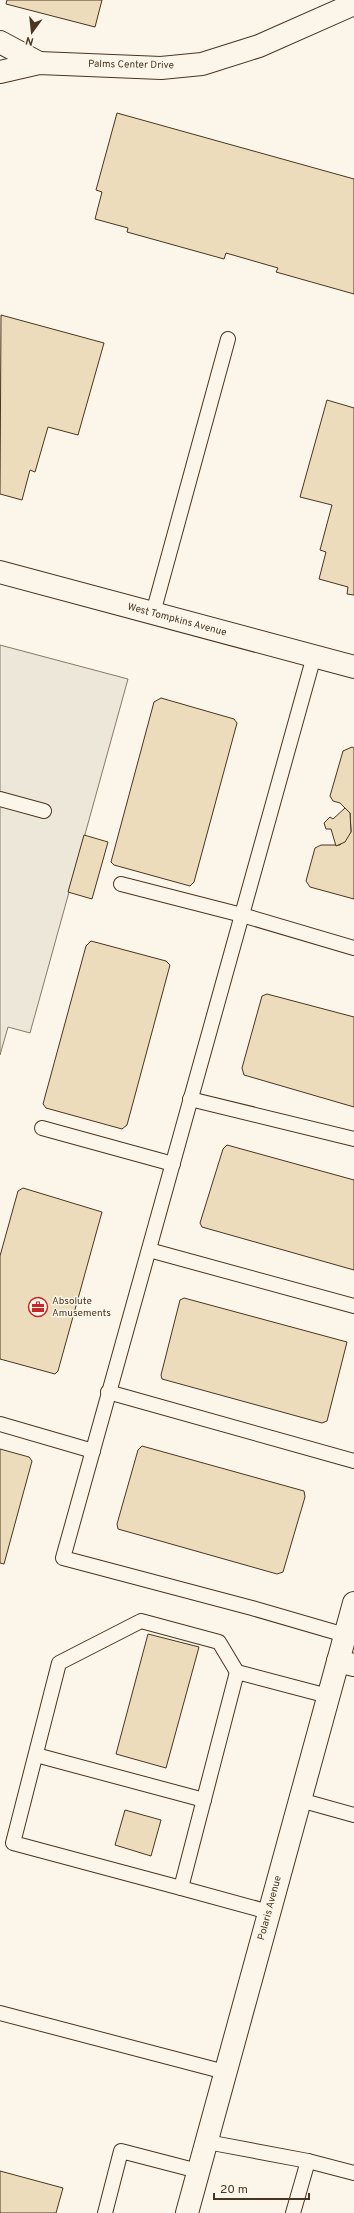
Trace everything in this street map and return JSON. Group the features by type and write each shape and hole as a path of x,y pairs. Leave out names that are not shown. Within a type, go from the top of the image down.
{"street":[{"name":"Palms Center Drive","path":"0,72 39,63 162,68 202,64 259,46 354,4"},
{"name":"Palms Center Drive","path":"0,42 39,63"},
{"name":"West Tompkins Avenue","path":"0,572 354,667"},
{"name":"Polaris Avenue","path":"187,2213 328,1696 346,1663 345,1635 354,1603"}],"lane":[{"path":"153,613 228,339"},
{"path":"314,656 63,1558 252,1608 345,1635"},
{"path":"0,799 44,811"},
{"path":"121,884 242,915 354,948"},
{"path":"190,1099 354,1139"},
{"path":"42,1128 173,1164"},
{"path":"149,1250 354,1306"},
{"path":"108,1392 354,1461"},
{"path":"0,1424 93,1451"},
{"path":"181,1888 236,1672 219,1642 141,1621 59,1663 13,1843 269,1912"},
{"path":"236,1672 328,1696"},
{"path":"36,1755 204,1800"},
{"path":"300,1800 354,1815"},
{"path":"0,2013 225,2072"},
{"path":"207,2142 308,2161 354,2174"},
{"path":"105,2213 121,2151 198,2171"},
{"path":"293,2213 308,2161"}],"shaded area":[{"path":"0,645 128,679 30,1033 8,1027 0,1055"}],"building":[{"path":"7,0 102,0 95,27 6,4"},
{"path":"117,113 354,179 354,294 276,272 278,268 226,253 224,259 127,232 128,228 95,219 102,192 96,190"},
{"path":"1,315 104,343 78,435 48,427 35,472 30,470 22,500 0,494"},
{"path":"327,400 354,408 354,595 347,594 348,587 319,579 326,552 320,550 332,505 300,497"},
{"path":"161,698 234,719 237,723 194,882 190,886 114,865 111,862 154,702"},
{"path":"352,747 354,748 354,899 310,887 306,881 315,848 321,845 340,845 351,832 350,813 340,803 333,801 330,796 343,751"},
{"path":"345,808 350,813 351,832 345,842 336,846 331,829 326,829 324,823 330,817 333,819"},
{"path":"84,835 108,842 92,899 68,892"},
{"path":"91,941 166,961 170,965 127,1125 122,1129 46,1108 43,1104 86,946"},
{"path":"267,994 354,1017 354,1107 244,1075 242,1068 262,996"},
{"path":"227,1145 354,1180 354,1270 202,1227 200,1223 223,1149"},
{"name":"Absolute Amusements","path":"23,1188 102,1212 58,1371 55,1374 0,1359 0,1256 18,1191"},
{"path":"184,1298 347,1342 327,1421 322,1423 162,1379 161,1375 180,1300"},
{"path":"142,1446 304,1491 305,1497 283,1572 277,1574 118,1529 117,1524 138,1450"},
{"path":"0,1449 29,1457 32,1461 4,1564 0,1563"},
{"path":"148,1634 199,1647 166,1768 116,1754"},
{"path":"125,1810 161,1820 151,1856 115,1845"},
{"path":"0,2171 63,2188 56,2213 0,2213"}],"place":[{"name":"Absolute Amusements","path":"38,1307"}]}
